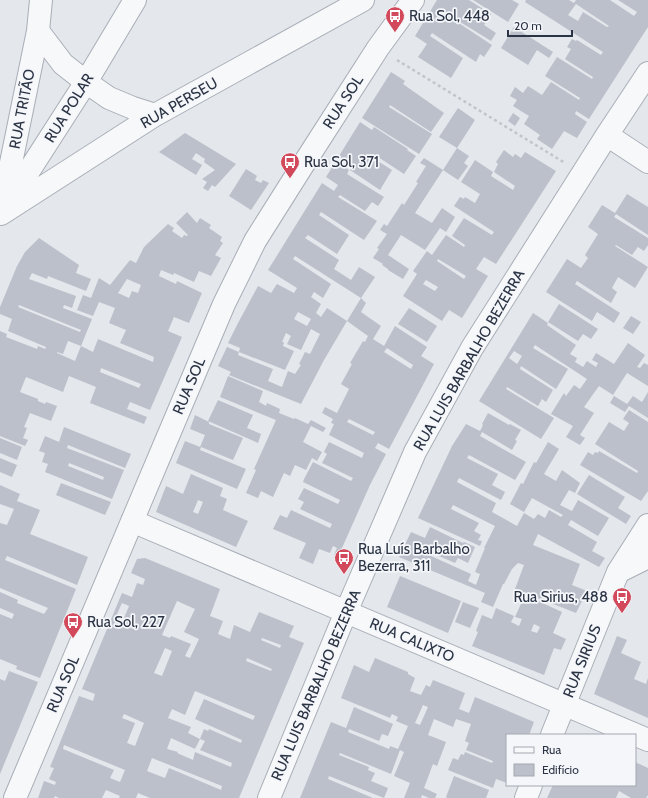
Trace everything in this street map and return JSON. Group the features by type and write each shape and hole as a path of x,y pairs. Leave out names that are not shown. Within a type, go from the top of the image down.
{"street":[{"name":"RUA TRITÃO","path":"0,216 38,31 41,0"},
{"name":"RUA POLAR","path":"0,216 86,82 135,0"},
{"name":"RUA PERSEU","path":"0,216 155,115 363,0"},
{"name":"RUA SOL","path":"15,798 224,304 255,241 378,48 413,0"},
{"path":"38,31 63,64 86,82 109,98 155,115"},
{"name":"RUA LUIS BARBALHO BEZERRA","path":"269,798 346,612 415,452 472,348 648,73"},
{"path":"607,135 648,162"},
{"name":"RUA CALIXTO","path":"132,521 634,734"},
{"name":"RUA SIRIUS","path":"552,734 618,572 648,525"},
{"path":"618,572 648,557"},
{"name":"RUA CALIXTO","path":"636,735 648,740"},
{"path":"526,798 531,786"}],"path":[{"path":"378,48 582,174"}],"building":[{"path":"437,0 469,0 491,14 484,25 496,33 491,41 449,15 448,16 492,45 484,57 480,54 476,62 432,33 430,36 463,58 451,78 418,57 427,44 415,36"},
{"path":"473,0 512,0 519,4 508,22"},
{"path":"526,0 569,0 574,3 576,0 610,0 634,16 637,12 618,0 648,0 648,27 589,119 576,111 575,114 587,122 577,138 564,131 552,149 537,139 540,135 524,124 529,116 513,106 517,100 510,96 515,87 523,93 528,86 542,95 551,82 579,100 580,98 545,76 557,57 592,79 593,77 565,59 571,49 567,47 572,39 577,40 601,55 603,52 525,2","holes":["576,4 609,26 607,27 583,12 578,21 568,15"]},
{"path":"514,27 553,52 549,58 537,50 528,65 501,48"},
{"path":"391,72 405,81 403,84 444,113 431,132 390,105 389,107 432,134 419,154 362,118"},
{"path":"458,108 475,120 457,148 439,137"},
{"path":"513,113 520,118 515,126 508,121"},
{"path":"360,122 372,130 374,127 408,149 407,150 416,156 404,174 375,155 373,158 392,170 380,190 350,170 353,165 344,160 341,164 349,170 347,174 384,197 378,206 372,202 365,211 340,195 338,197 377,221 364,240 321,212 319,215 349,235 337,254 308,235 305,238 339,260 334,269 351,280 359,267 375,277 361,298 295,256 293,259 331,284 323,298 314,292 311,297 321,304 316,313 321,317 327,308 347,321 324,360 301,404 229,375 231,372 218,366 227,347 239,352 240,348 228,343 258,286 271,293 277,284 294,293 297,288 268,270 322,183 334,191 338,185 326,177","holes":["298,312 311,319 307,326 294,319","311,329 320,334 310,354 305,352 299,364 301,365 295,374 288,371 282,387 268,381 273,369 238,355 239,352 285,370 294,351 283,346 284,342 282,342 286,333 291,336 287,344 301,350"]},
{"path":"185,133 236,164 215,187 212,185 208,191 203,188 207,182 202,179 215,170 204,162 205,159 196,153 192,159 202,165 196,175 159,152"},
{"path":"457,148 469,156 464,163 468,166 458,180 443,170"},
{"path":"504,150 513,157 515,154 521,158 525,152 556,171 496,264 484,257 476,269 488,276 462,318 449,310 442,321 403,296 417,274 413,271 427,251 432,255 446,235 464,247 465,245 452,236 464,218 492,235 494,232 454,206 460,197 464,199 465,197 475,203 480,194 461,182 475,160 493,172 491,176 513,190 515,186 494,172 498,164 496,162","holes":["438,259 466,276 464,279 437,261","426,280 438,287 435,291 423,284"]},
{"path":"424,158 443,170 415,213 432,223 442,208 455,217 446,232 440,228 425,250 401,235 388,255 409,269 403,279 388,270 382,265 383,264 373,258 379,249 377,248 387,234 380,230 384,224 387,226 402,203 404,205 418,183 416,182 426,166 420,163"},
{"path":"246,169 257,176 255,180 261,183 263,180 269,183 251,210 229,196"},
{"path":"627,194 648,207 648,235 616,214 614,217 648,238 648,245 644,251 638,247 632,255 616,245 615,246 648,267 635,288 618,277 612,288 617,292 611,303 577,281 575,284 620,313 614,323 597,312 592,321 546,292 567,259 581,268 588,258 585,255 598,234 588,227 602,205 615,213"},
{"path":"187,212 197,223 200,218 211,225 209,228 222,237 220,241 223,243 215,255 221,258 211,276 199,271 194,282 174,273 173,275 161,270 159,276 176,284 177,281 202,293 189,323 174,317 168,331 182,337 150,410 130,402 127,409 147,417 144,424 90,403 96,387 69,376 63,392 26,377 20,392 38,399 38,401 45,404 46,402 57,406 51,421 30,413 24,427 27,428 23,438 28,440 25,446 0,436 0,331 7,334 6,337 37,349 38,346 45,349 46,347 8,331 12,319 0,314 0,307 17,266 25,252 39,238 79,265 76,273 91,279 86,291 48,276 47,279 32,273 29,279 76,296 72,308 64,305 63,308 92,319 81,346 93,352 98,339 153,362 154,357 120,343 126,330 109,323 115,308 99,302 93,316 77,310 83,295 91,298 99,278 110,285 130,260 136,263 144,247 168,224 174,228 172,231 182,238 184,235 187,236 188,235 176,223","holes":["127,279 141,285 138,293 132,291 129,298 118,293","19,305 81,330 80,332 18,307","68,341 81,346 75,361 57,353 63,354","101,368 141,384 139,388 100,372"]},
{"path":"361,298 366,303 361,312 381,326 373,339 384,346 395,326 427,347 421,356 434,364 389,449 378,443 375,448 386,454 370,485 338,557 334,555 337,548 333,546 330,553 319,549 313,564 299,558 306,543 273,529 280,515 287,518 291,510 330,528 332,524 300,509 304,502 298,499 304,488 338,504 340,500 303,482 304,479 313,462 351,481 353,478 322,463 327,454 324,452 329,442 362,458 364,453 329,435 334,424 331,423 333,419 322,413 325,407 337,413 349,389 341,384 352,364 350,363 363,341 365,342 368,336 347,321","holes":["387,348 413,365 411,369 384,352","349,419 375,432 373,435 347,422"]},
{"path":"559,304 598,329 591,339 583,334 578,341 548,322"},
{"path":"409,308 437,326 427,342 398,324"},
{"path":"533,313 548,323 547,325 576,345 570,354 577,358 575,362 583,367 587,361 596,367 598,363 592,360 596,353 614,364 628,343 645,355 637,367 640,368 644,363 648,365 648,386 627,373 613,395 599,386 584,407 594,413 580,435 585,438 580,445 566,437 573,426 551,414 564,393 566,396 574,385 580,389 587,379 535,345 533,348 568,369 556,389 521,366 520,369 553,390 546,402 542,399 538,406 507,387 506,389 554,418 541,439 479,401","holes":["514,351 522,356 517,364 509,358"]},
{"path":"631,316 641,322 633,334 623,328"},
{"path":"228,376 263,391 259,402 266,406 267,403 280,409 279,413 308,424 311,420 326,428 323,432 311,426 303,442 322,452 317,461 312,458 306,470 295,465 290,476 284,473 273,497 261,491 258,498 246,493 256,470 254,469 276,420 220,397"},
{"path":"648,392 648,418 629,406 625,412 610,403 614,396 627,404 633,396 642,402"},
{"path":"218,400 253,415 247,428 261,434 258,443 208,421"},
{"path":"629,410 648,422 648,491 641,501 580,465 588,452 593,455 595,452 598,453 599,451 637,473 638,471 595,444 609,422 624,431 629,423 623,419"},
{"path":"488,413 521,430 515,440 517,441 512,450 482,432 480,436 526,462 515,480 469,455 467,458 498,474 492,485 505,492 501,500 459,478 457,482 496,503 492,512 517,526 524,513 534,519 538,514 545,518 549,510 561,517 563,515 532,498 524,512 510,504 521,483 523,484 534,462 536,463 548,442 559,449 544,474 556,481 562,470 580,483 575,493 569,490 560,505 572,511 578,500 609,518 598,536 571,520 568,525 597,542 592,551 605,558 599,567 538,534 533,545 580,564 572,585 587,591 576,613 515,589 524,565 518,563 512,569 503,584 493,607 481,602 485,593 399,557 411,532 425,538 430,527 463,543 464,542 475,547 468,563 458,558 455,563 432,553 431,556 471,574 468,581 476,585 480,574 475,572 484,548 495,526 453,505 451,509 479,523 474,531 481,535 478,540 482,541 480,546 418,518 452,446 466,424 480,431"},
{"path":"195,415 209,422 209,424 243,438 233,460 201,447 200,450 246,469 237,489 176,463 185,441 200,447 205,435 190,429"},
{"path":"64,427 131,454 125,468 68,445 67,448 124,470 112,499 45,472 48,464 42,462 45,453 39,451 45,436 59,442","holes":["69,463 104,477 103,480 68,466"]},
{"path":"0,438 22,447 17,460 0,453"},
{"path":"0,458 17,465 12,477 0,472"},
{"path":"191,474 223,488 220,496 227,499 223,510 248,521 236,547 156,512 166,486 183,494","holes":["198,500 203,502 198,514 193,512"]},
{"path":"589,475 625,497 618,508 631,516 626,524 577,494"},
{"path":"61,483 111,502 105,515 56,495"},
{"path":"0,485 20,494 17,501 40,510 30,534 88,557 77,585 7,556 5,560 76,589 40,678 16,669 17,666 0,659 0,614 12,619 14,614 0,608 0,592 18,600 17,603 44,614 48,608 0,588 0,523 7,525 14,509 0,504"},
{"path":"145,558 220,589 210,616 223,621 218,634 230,639 234,625 250,632 259,612 294,626 289,637 304,643 239,798 150,798 138,793 136,798 119,798 120,796 106,790 102,798 59,798 55,796 54,798 38,798 44,781 55,785 56,782 49,779 54,768 50,767 79,696 93,701 95,694 82,689 122,593 132,597 137,583 143,585 145,579 131,573 137,559","holes":["177,601 195,609 184,632 199,639 190,658 185,656 191,644 171,636 170,638 162,635","122,603 129,606 124,618 117,614","262,638 281,645 280,648 261,640","165,648 172,651 162,676 154,673","247,658 272,669 271,671 246,661","195,691 255,716 253,720 204,699 195,719 242,740 241,743 209,729 208,731 204,729 200,739 188,733 191,727 168,718 172,709 185,715","124,714 144,723 135,746 127,743 135,723 122,718","171,738 195,749 200,739 205,741 200,750 232,763 231,767 195,752 193,760 177,753 178,752 167,749","64,745 125,770 120,782 110,778 114,770 63,749","152,758 222,786 221,790 169,768 165,778 147,771"]},
{"path":"400,576 461,601 448,633 387,607"},
{"path":"525,595 562,612 553,633 566,639 561,650 554,648 544,675 472,646 478,632 476,631 482,615 492,619 496,608 514,616 511,622 519,626 522,619 515,617","holes":["534,624 540,627 537,633 531,631"]},
{"path":"463,602 479,608 470,628 455,622"},
{"path":"617,636 627,640 621,653 641,662 634,679 646,684 648,678 648,718 594,694"},
{"path":"375,658 408,672 408,674 415,678 410,691 421,695 426,685 430,687 433,680 465,693 459,709 469,713 475,697 534,722 529,734 506,734 506,783 496,779 493,788 448,770 453,758 458,760 461,754 464,755 465,752 492,763 493,761 466,750 469,743 465,741 471,724 456,719 453,727 434,719 428,735 446,742 437,766 433,764 424,788 437,794 435,798 429,798 422,795 421,798 404,798 410,783 394,776 404,752 400,750 391,774 340,753 339,755 369,767 368,770 375,773 371,781 388,788 384,798 329,776 328,779 373,798 300,798 331,722 346,728 354,707 393,724 388,736 382,734 379,741 349,729 348,732 389,749 390,746 398,749 408,726 396,721 398,717 392,714 390,718 341,698 354,665 369,672","holes":["423,705 428,707 420,725 415,723"]},
{"path":"9,671 38,682 0,774 0,679 5,681"},
{"path":"636,762 648,768 648,795 646,798 631,798 619,791 616,798 547,798 553,786 636,786"},
{"path":"454,776 489,790 486,798 447,798 446,797"}],"place":[{"name":"Rua Sol, 448","path":"395,33"},
{"name":"Rua Sol, 371","path":"290,179"},
{"name":"Rua Luís Barbalho Bezerra, 311","path":"344,575"},
{"name":"Rua Sirius, 488","path":"622,614"},
{"name":"Rua Sol, 227","path":"73,639"}]}
